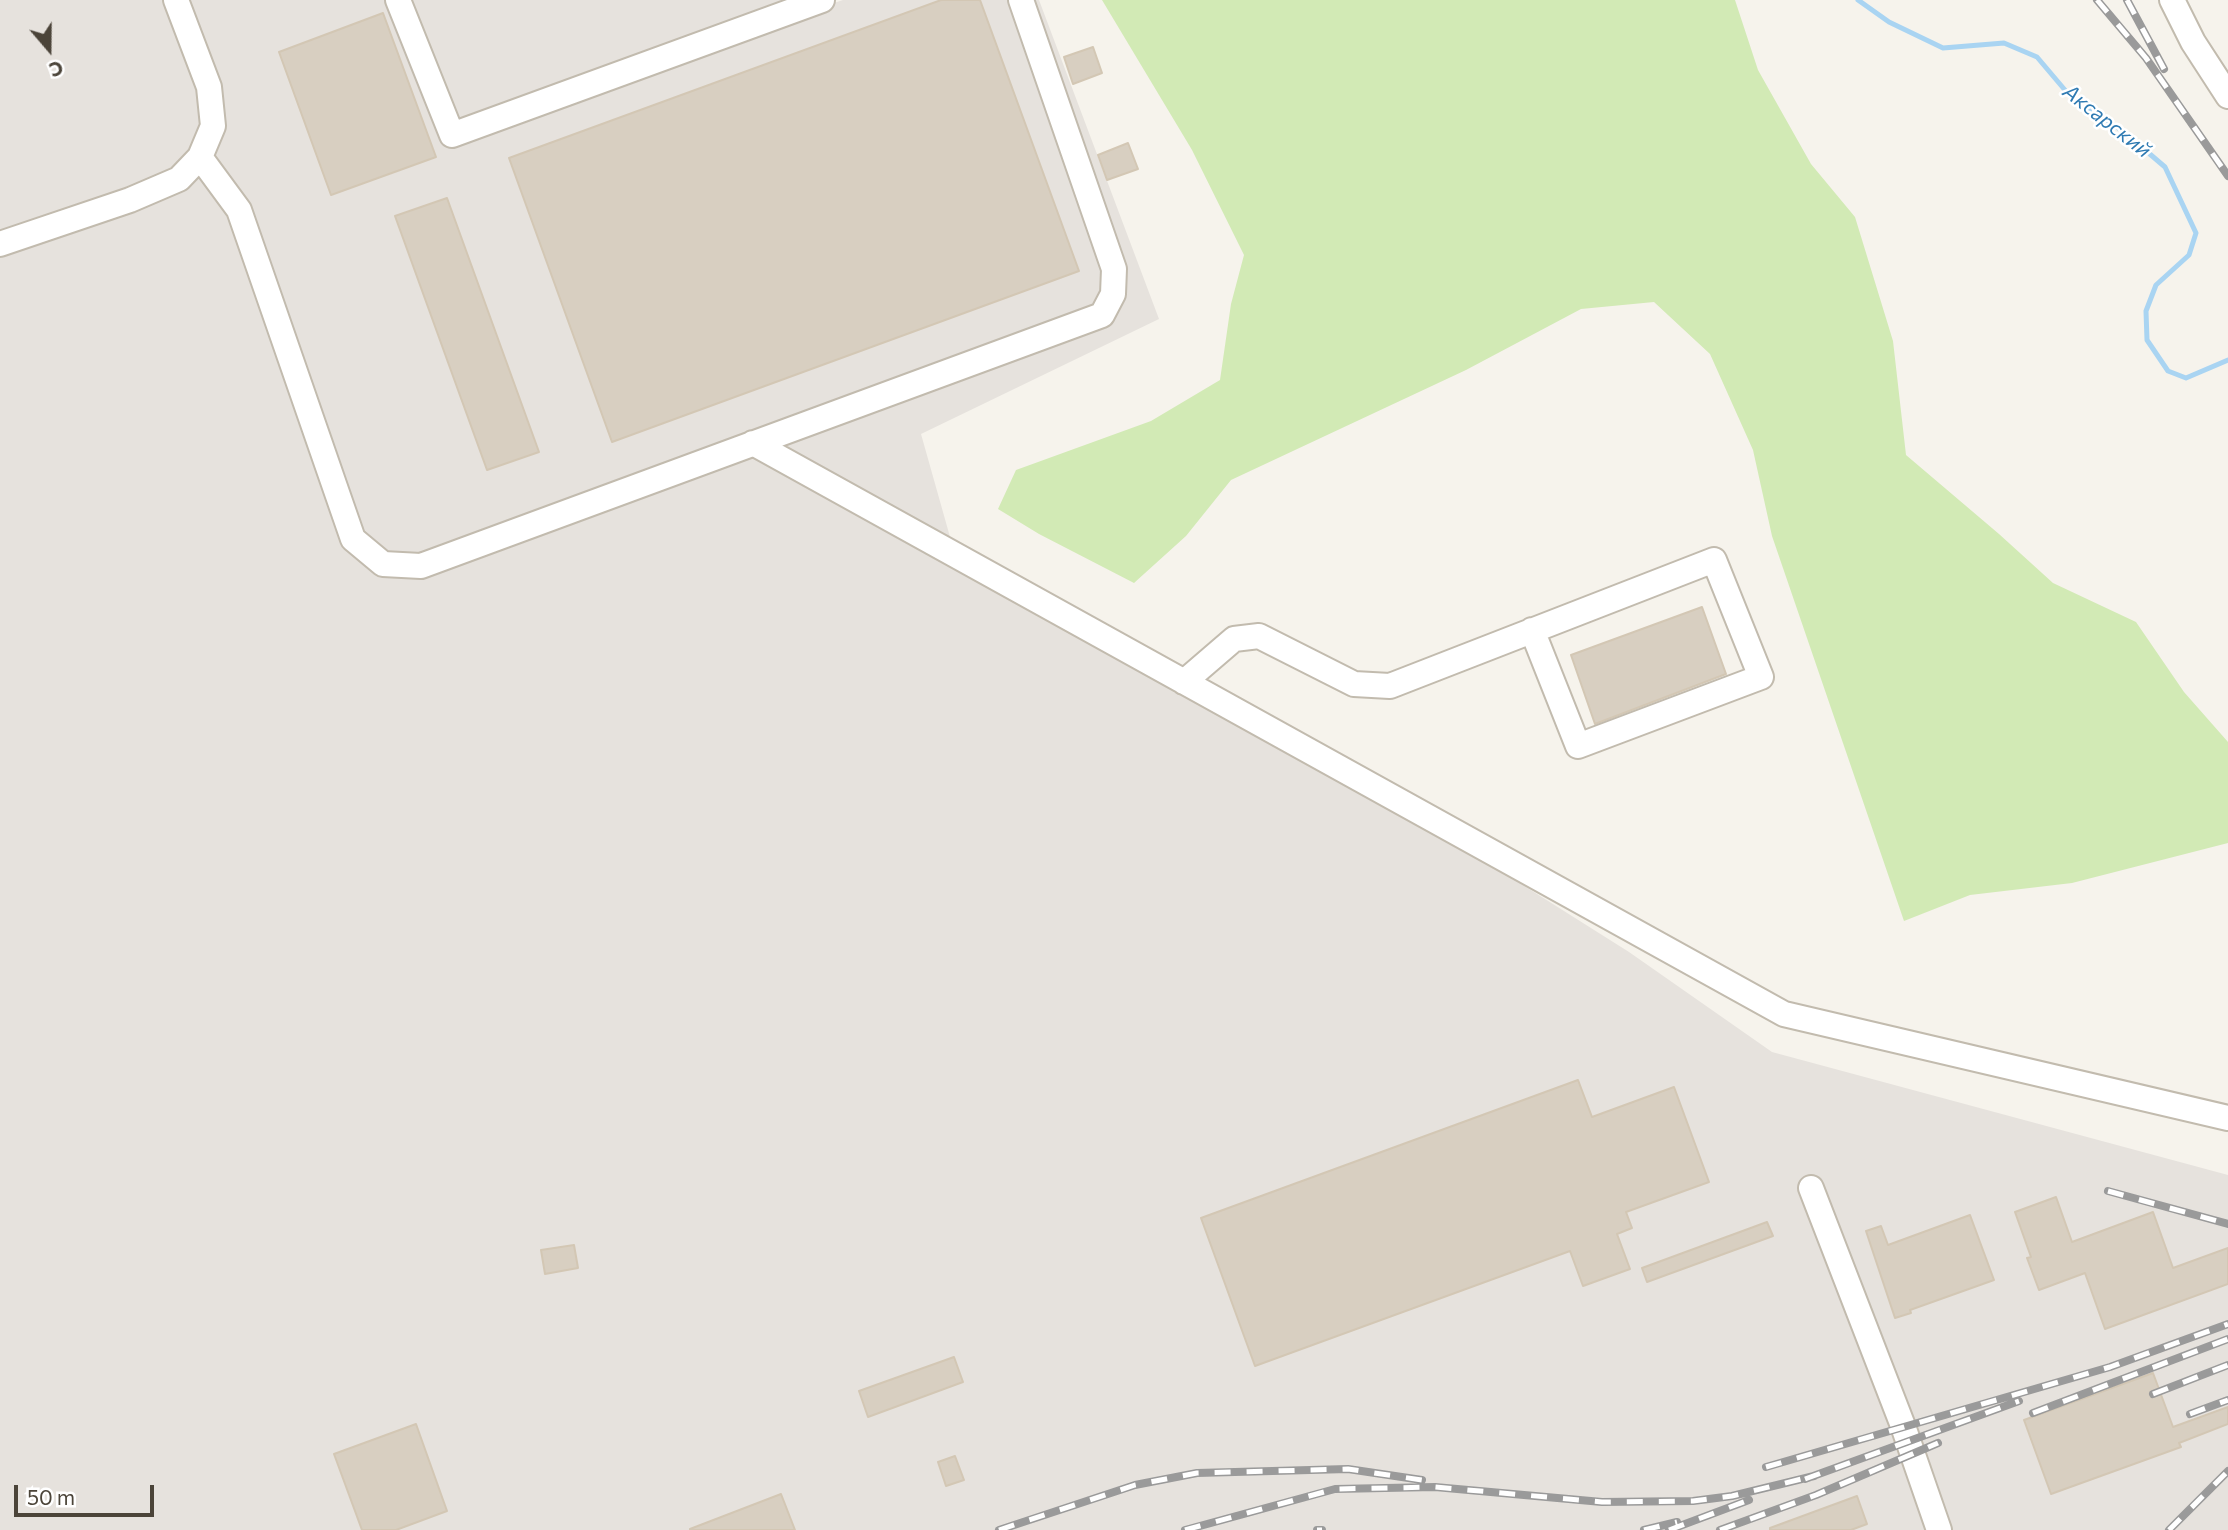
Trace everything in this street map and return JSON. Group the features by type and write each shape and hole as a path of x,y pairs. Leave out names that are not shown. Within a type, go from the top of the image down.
{"street":[{"path":"0,244 130,200 179,179 200,156 212,126 209,87 176,0"},
{"path":"398,0 452,135 822,0"},
{"path":"200,156 239,210 353,539 383,564 421,566 1102,315 1113,294 1114,270 1021,0"},
{"path":"2172,0 2193,42 2228,96"},
{"path":"754,443 1784,1014 2228,1118"},
{"path":"1184,682 1234,639 1259,636 1354,684 1390,686 1532,630 1714,560 1761,677 1578,746 1532,630"},
{"path":"1811,1188 1903,1426 1939,1530"}],"shaded area":[{"path":"0,0 819,0 822,7 843,0 1039,0 1159,319 921,434 952,544 1342,771 1629,952 1772,1052 2228,1175 2228,1530 0,1530"}],"green space":[{"path":"1102,0 1735,0 1758,70 1811,164 1855,217 1893,341 1906,455 2053,583 2136,622 2184,692 2228,742 2228,843 2072,883 1970,895 1904,921 1772,536 1753,450 1710,354 1654,302 1581,309 1466,370 1231,480 1186,536 1134,583 1039,534 998,509 1016,470 1151,421 1220,380 1231,304 1244,255 1192,150"}],"building":[{"path":"941,0 980,0 1079,271 612,442 509,158"},
{"path":"383,13 436,157 331,195 279,52"},
{"path":"1093,47 1102,73 1073,84 1064,57"},
{"path":"1128,143 1138,169 1107,180 1098,155"},
{"path":"447,198 539,452 487,470 395,216"},
{"path":"1702,607 1726,674 1595,724 1571,655"},
{"path":"1578,1080 1592,1117 1674,1087 1709,1182 1626,1212 1632,1228 1617,1234 1630,1269 1583,1286 1570,1251 1255,1366 1201,1218"},
{"path":"2056,1197 2072,1242 2153,1212 2173,1268 2228,1248 2228,1284 2105,1329 2085,1273 2039,1290 2027,1258 2031,1257 2015,1212"},
{"path":"1970,1215 1994,1280 1895,1318 1866,1231 1881,1226 1888,1245"},
{"path":"1767,1222 1773,1236 1647,1282 1642,1268"},
{"path":"574,1245 578,1268 545,1274 541,1250"},
{"path":"954,1357 963,1382 868,1417 859,1391"},
{"path":"2153,1373 2173,1427 2228,1407 2228,1424 2179,1443 2181,1447 2051,1494 2024,1420"},
{"path":"416,1424 447,1511 396,1530 362,1530 334,1454"},
{"path":"955,1456 964,1480 946,1486 938,1462"},
{"path":"781,1494 795,1530 690,1530 690,1529"},
{"path":"1857,1496 1867,1524 1851,1530 1770,1530 1770,1528"}],"waterway":[{"name":"Аксарский","path":"1858,0 1889,22 1943,48 2004,43 2037,57 2070,96 2124,132 2165,167 2196,233 2189,255 2156,285 2146,311 2147,340 2168,371 2186,378 2228,360"}],"railway":[{"path":"2097,0 2146,58 2228,176"},
{"path":"2127,0 2164,69"},
{"path":"2108,1191 2228,1224"},
{"path":"1766,1467 2110,1367 2228,1324"},
{"path":"2033,1413 2228,1339"},
{"path":"2153,1394 2228,1365"},
{"path":"2190,1414 2228,1400"},
{"path":"1805,1479 2019,1401"},
{"path":"1720,1530 1816,1495 1938,1443"},
{"path":"999,1530 1135,1485 1197,1473 1348,1469 1422,1480"},
{"path":"2169,1530 2228,1471"},
{"path":"1185,1530 1335,1489 1435,1487 1602,1502 1693,1501 1732,1496 1814,1476"},
{"path":"1669,1530 1749,1500"},
{"path":"1644,1530 1677,1522"},
{"path":"1317,1530 1322,1530"}]}
